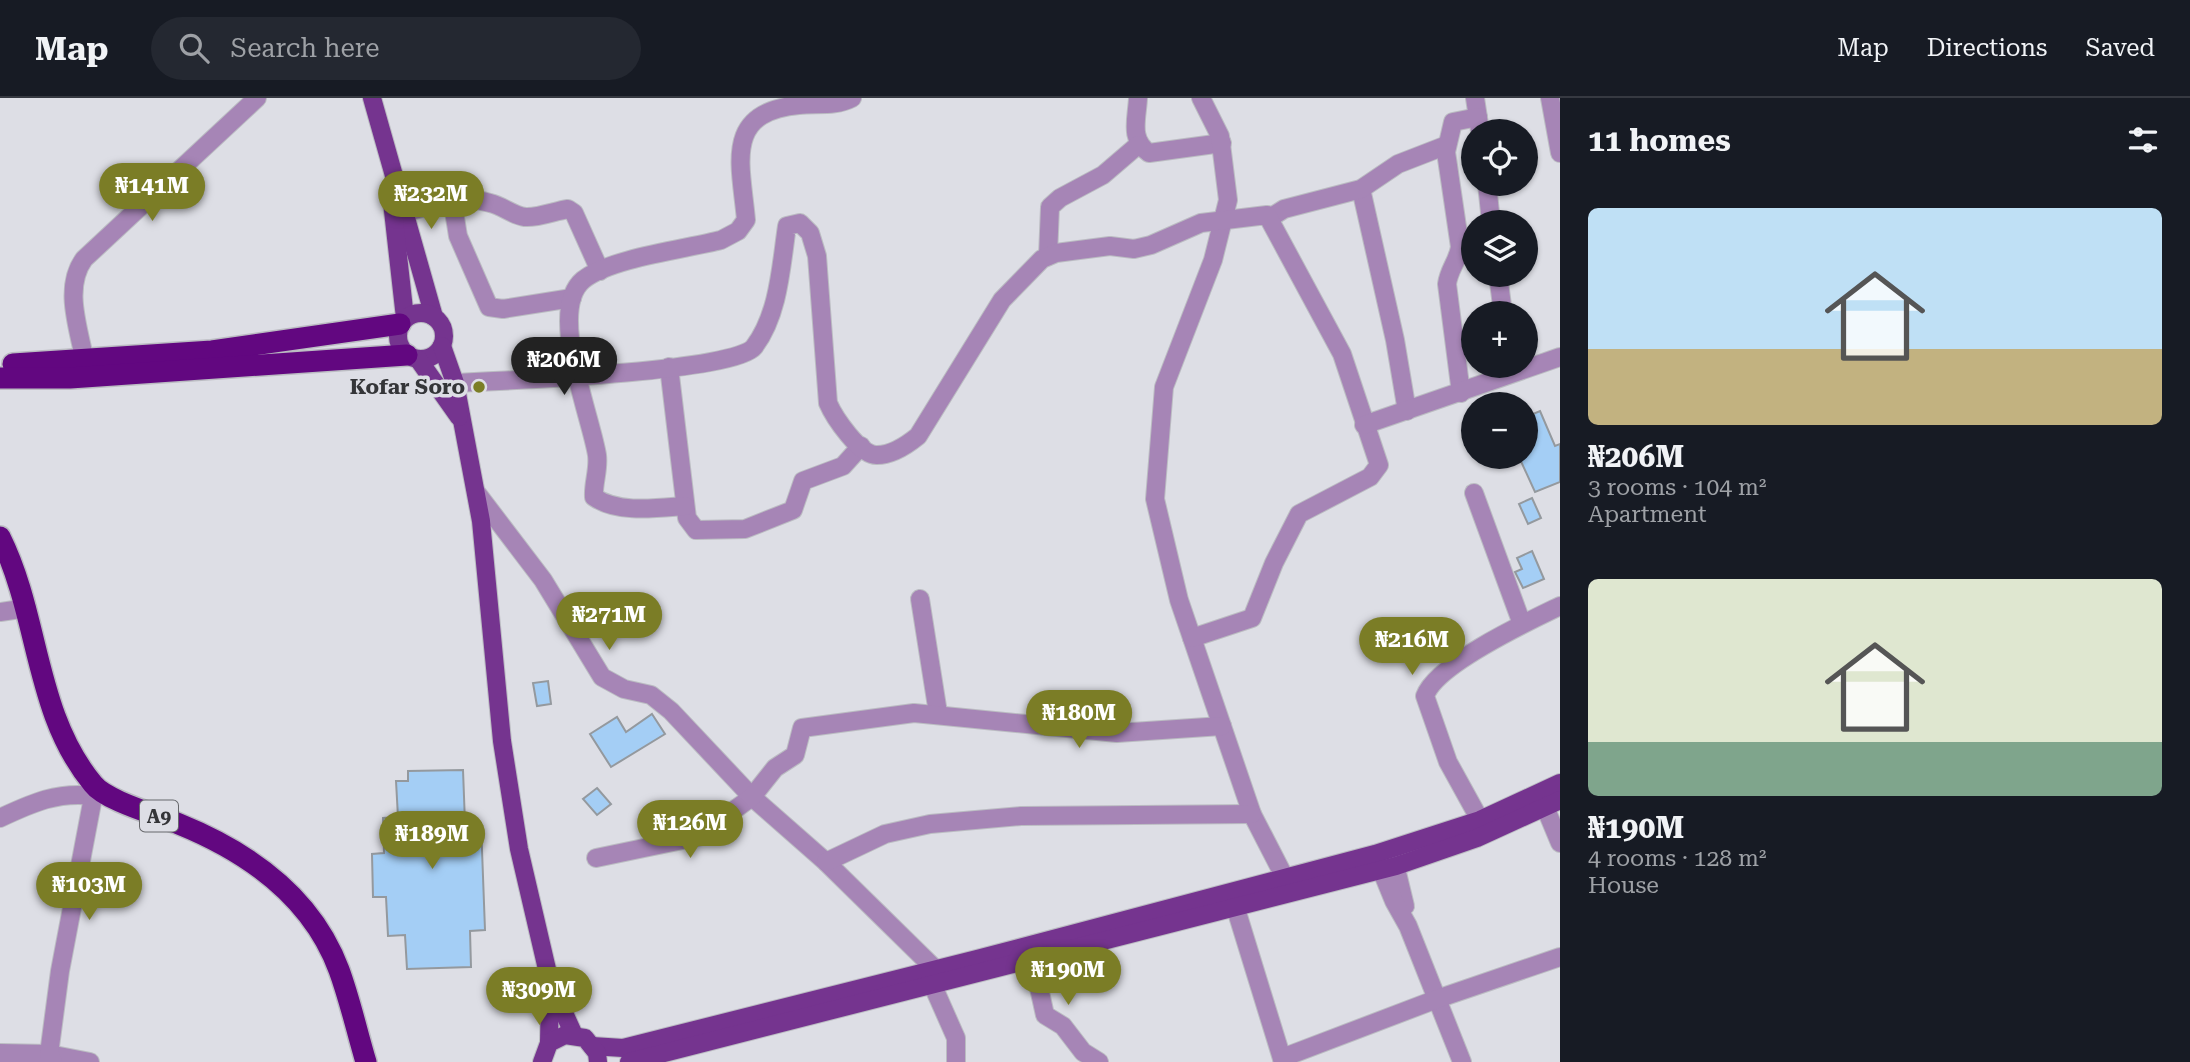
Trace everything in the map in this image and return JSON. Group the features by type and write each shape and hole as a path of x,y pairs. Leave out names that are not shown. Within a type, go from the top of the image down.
{"highway":[{"path":"0,364 85,362 212,351 402,321"},
{"path":"0,378 70,378 412,357"},
{"name":"A9","path":"0,537 27,608 46,697 70,754 94,792 214,838 242,854 282,884 321,933 339,969 366,1062"}],"main road":[{"path":"372,98 387,158 406,213 435,317 443,330 442,345 455,383 476,492 502,741 520,849 550,982 575,1035 595,1054 934,977 1033,961 1235,906 1385,860 1560,783"},
{"path":"387,158 402,321 398,342 461,419"},
{"path":"402,321 419,312 435,317"},
{"path":"412,357 428,359 442,345"},
{"path":"629,1062 1285,878 1385,860 1477,838 1552,804"},
{"path":"546,1051 550,982"},
{"path":"530,1062 546,1051 556,1038 575,1035"}],"street":[{"path":"85,362 72,286 76,271 84,259 257,98"},
{"path":"685,506 650,509 621,506 594,497 597,459 575,377 569,309 574,291 584,280 600,271 721,240 738,231 746,220 740,154 741,137 746,129 777,108 834,104 852,98"},
{"path":"1139,98 1135,135 1138,145 1149,153 1222,143"},
{"path":"1201,98 1222,143 1228,200 1213,261 1164,387 1154,499 1192,638 1252,814 1285,878"},
{"path":"1475,98 1478,119"},
{"path":"1550,98 1560,153"},
{"path":"1364,425 1461,393 1447,284 1448,273 1459,258 1460,247 1448,176 1447,145 1455,120 1461,121"},
{"path":"1048,256 1050,207 1060,198 1103,175 1138,145"},
{"path":"1270,218 1284,209 1361,189 1398,164 1447,145"},
{"path":"1361,189 1395,340 1407,411"},
{"path":"406,213 452,199 492,203 514,215 528,217 568,209 574,213 600,271"},
{"path":"452,199 458,236 489,307 503,309 572,298"},
{"path":"455,383 575,377 728,360 752,350 773,308 788,226 800,223 810,233 817,257 828,403 836,422 875,456 905,446 918,436 1002,300 1026,272 1048,256 1110,246 1134,249 1151,245 1200,223 1260,214 1270,218 1342,354 1364,425 1378,459 1376,471 1299,513 1273,562 1252,618 1192,638"},
{"path":"1538,364 1560,358"},
{"path":"669,366 687,519 695,530 746,529 793,510 803,481 843,466 861,446"},
{"path":"1463,392 1494,378"},
{"path":"476,492 543,580 602,677 624,688 651,695 671,711 752,797 826,862 934,977 956,1038 956,1062"},
{"path":"1474,493 1522,624"},
{"path":"920,599 938,713"},
{"path":"1480,820 1448,762 1425,696 1427,688 1455,664 1522,624 1560,606"},
{"path":"0,612 27,608"},
{"path":"596,858 711,836 723,818 752,797 775,768 795,755 802,728 914,713 938,713 1117,733 1222,726"},
{"path":"0,818 33,802 55,796 94,792 60,971 51,1058"},
{"path":"1552,804 1560,843"},
{"path":"826,862 906,827 941,823 1021,816 1252,814"},
{"path":"1385,860 1462,1062"},
{"path":"1235,906 1282,1060 1437,999 1560,957"},
{"path":"1033,961 1045,1015 1063,1026 1083,1052 1098,1062"},
{"path":"0,1053 90,1062"}],"building":[{"path":"1540,411 1555,446 1560,444 1560,482 1535,492 1524,469 1538,469"},
{"path":"1532,498 1541,518 1528,524 1519,504"},
{"path":"1532,551 1544,579 1523,588 1515,572 1522,569 1517,558"},
{"path":"548,681 551,704 537,706 533,683"},
{"path":"652,714 665,734 611,767 590,734 617,717 626,732"},
{"path":"463,770 465,823 481,823 485,930 470,931 471,967 407,969 405,935 388,936 386,897 373,897 372,854 384,853 383,818 398,817 396,781 408,781 408,771"},
{"path":"597,788 611,804 597,815 583,799"}],"place":[{"name":"Kofar Soro","path":"479,387"}]}
